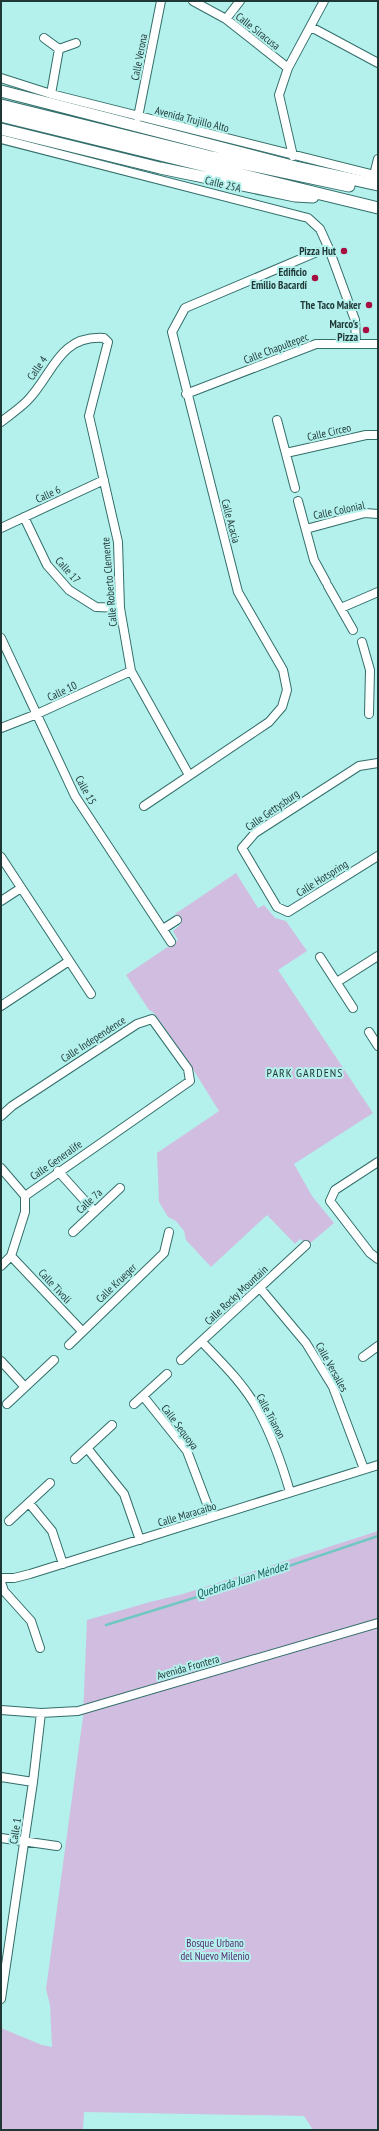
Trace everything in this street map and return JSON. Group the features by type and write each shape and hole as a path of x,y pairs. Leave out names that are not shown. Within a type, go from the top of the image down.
{"highway":[{"path":"1,91 296,167 377,179"},
{"path":"1,105 378,208"},
{"path":"1,116 211,162 378,193"},
{"path":"1,129 115,158 264,190 295,196 337,198"}],"street":[{"name":"Calle Verona","path":"138,116 161,1"},
{"name":"Calle Siracusa","path":"193,1 226,19 288,68"},
{"path":"226,19 240,1"},
{"path":"294,156 279,99 288,68 324,1"},
{"path":"311,27 378,63"},
{"path":"44,38 59,49"},
{"path":"59,49 76,43"},
{"path":"51,94 59,49"},
{"name":"Avenida Trujillo Alto","path":"1,78 51,94 294,156 377,179"},
{"name":"Calle 25A","path":"1,140 308,218 320,229 329,249 355,320 356,343"},
{"path":"377,179 378,159"},
{"name":"Calle Acacia","path":"144,806 269,722 282,707 286,690 282,670 238,592 186,394 172,332 185,308 316,252"},
{"name":"Calle 4","path":"1,422 28,400 62,351 91,337 96,337"},
{"name":"Calle Roberto Clemente","path":"96,337 104,338 108,342 89,416 118,542 120,608 131,671 189,775"},
{"name":"Calle Chapultepec","path":"186,394 316,344 378,344"},
{"path":"277,420 295,488"},
{"name":"Calle Circeo","path":"286,453 366,435 378,435"},
{"name":"Calle 6","path":"1,528 104,480"},
{"name":"Calle Colonial","path":"298,501 314,560 353,630"},
{"name":"Calle Colonial","path":"306,529 365,513 378,514"},
{"name":"Calle 17","path":"24,517 47,565 68,590 96,607 120,608"},
{"path":"341,608 378,592"},
{"name":"Calle 15","path":"1,638 75,796 171,942"},
{"path":"362,642 374,670 369,714"},
{"name":"Calle 10","path":"1,728 37,714 131,671"},
{"name":"Calle Gettysburg","path":"277,907 242,848 255,833 359,766 378,763"},
{"name":"Calle Hotspring","path":"277,907 288,912 378,856"},
{"path":"1,857 91,994"},
{"path":"1,901 21,888"},
{"path":"163,929 177,920"},
{"path":"337,982 378,956"},
{"path":"320,957 353,1008"},
{"path":"1,1006 69,961"},
{"name":"Calle Independence","path":"1,1116 12,1106 137,1024 152,1019 188,1069 190,1081 163,1100"},
{"path":"369,1032 378,1046"},
{"name":"Calle Generalife","path":"24,1196 58,1171 163,1100"},
{"path":"378,1162 335,1190 330,1201 370,1253 378,1259"},
{"path":"1,1168 24,1196 25,1212 11,1256 1,1266"},
{"name":"Calle 7a","path":"58,1171 94,1211"},
{"name":"Calle 7a","path":"73,1232 120,1188"},
{"name":"Calle Krueger","path":"69,1345 164,1253 169,1232"},
{"name":"Calle Rocky Mountain","path":"181,1360 306,1245"},
{"name":"Calle Tivoli","path":"11,1256 82,1331"},
{"name":"Calle Versalles","path":"260,1288 306,1343 333,1387 364,1469"},
{"name":"Calle Trianon","path":"202,1342 232,1373 257,1409 279,1455 290,1492"},
{"path":"363,1357 378,1346"},
{"path":"6,1404 54,1360"},
{"path":"1,1361 24,1386"},
{"path":"134,1404 167,1374"},
{"name":"Calle Sequoya","path":"143,1396 187,1451 212,1517"},
{"path":"75,1459 112,1424"},
{"path":"87,1448 124,1494 140,1540"},
{"name":"Calle Maracaibo","path":"1,1578 14,1578 63,1564 378,1465"},
{"path":"8,1521 50,1483"},
{"path":"29,1503 52,1531 63,1564"},
{"path":"1,1582 4,1591 31,1621 40,1648"},
{"name":"Avenida Frontera","path":"1,1710 41,1713 78,1711 378,1623"},
{"name":"Calle 1","path":"1,2000 33,1782 41,1713"},
{"path":"1,1777 33,1782"},
{"path":"1,1838 57,1846"}],"green space":[{"path":"236,873 258,908 264,905 275,918 286,921 307,951 278,970 373,1113 294,1164 312,1196 334,1223 308,1245 300,1239 295,1244 267,1215 211,1267 186,1240 184,1231 176,1221 168,1217 159,1202 157,1153 219,1111 186,1058 154,1013 149,1010 126,975 178,940 173,931 181,924 175,914"},
{"name":"Bosque Urbano del Nuevo Milenio","path":"378,1531 378,2130 313,2130 304,2116 84,2112 83,2130 1,2130 1,2028 42,2045 52,2047 50,2005 46,1989 83,1717 87,1620 183,1594"}],"waterway":[{"name":"Quebrada Juan Méndez","path":"106,1625 197,1597 378,1536"}],"place":[{"name":"Pizza Hut","path":"344,251"},
{"name":"Edificio Emilio Bacardí","path":"315,278"},
{"name":"The Taco Maker","path":"369,305"},
{"name":"Marco's Pizza","path":"366,330"}],"district":[{"name":"PARK GARDENS","path":"305,1073"}]}
